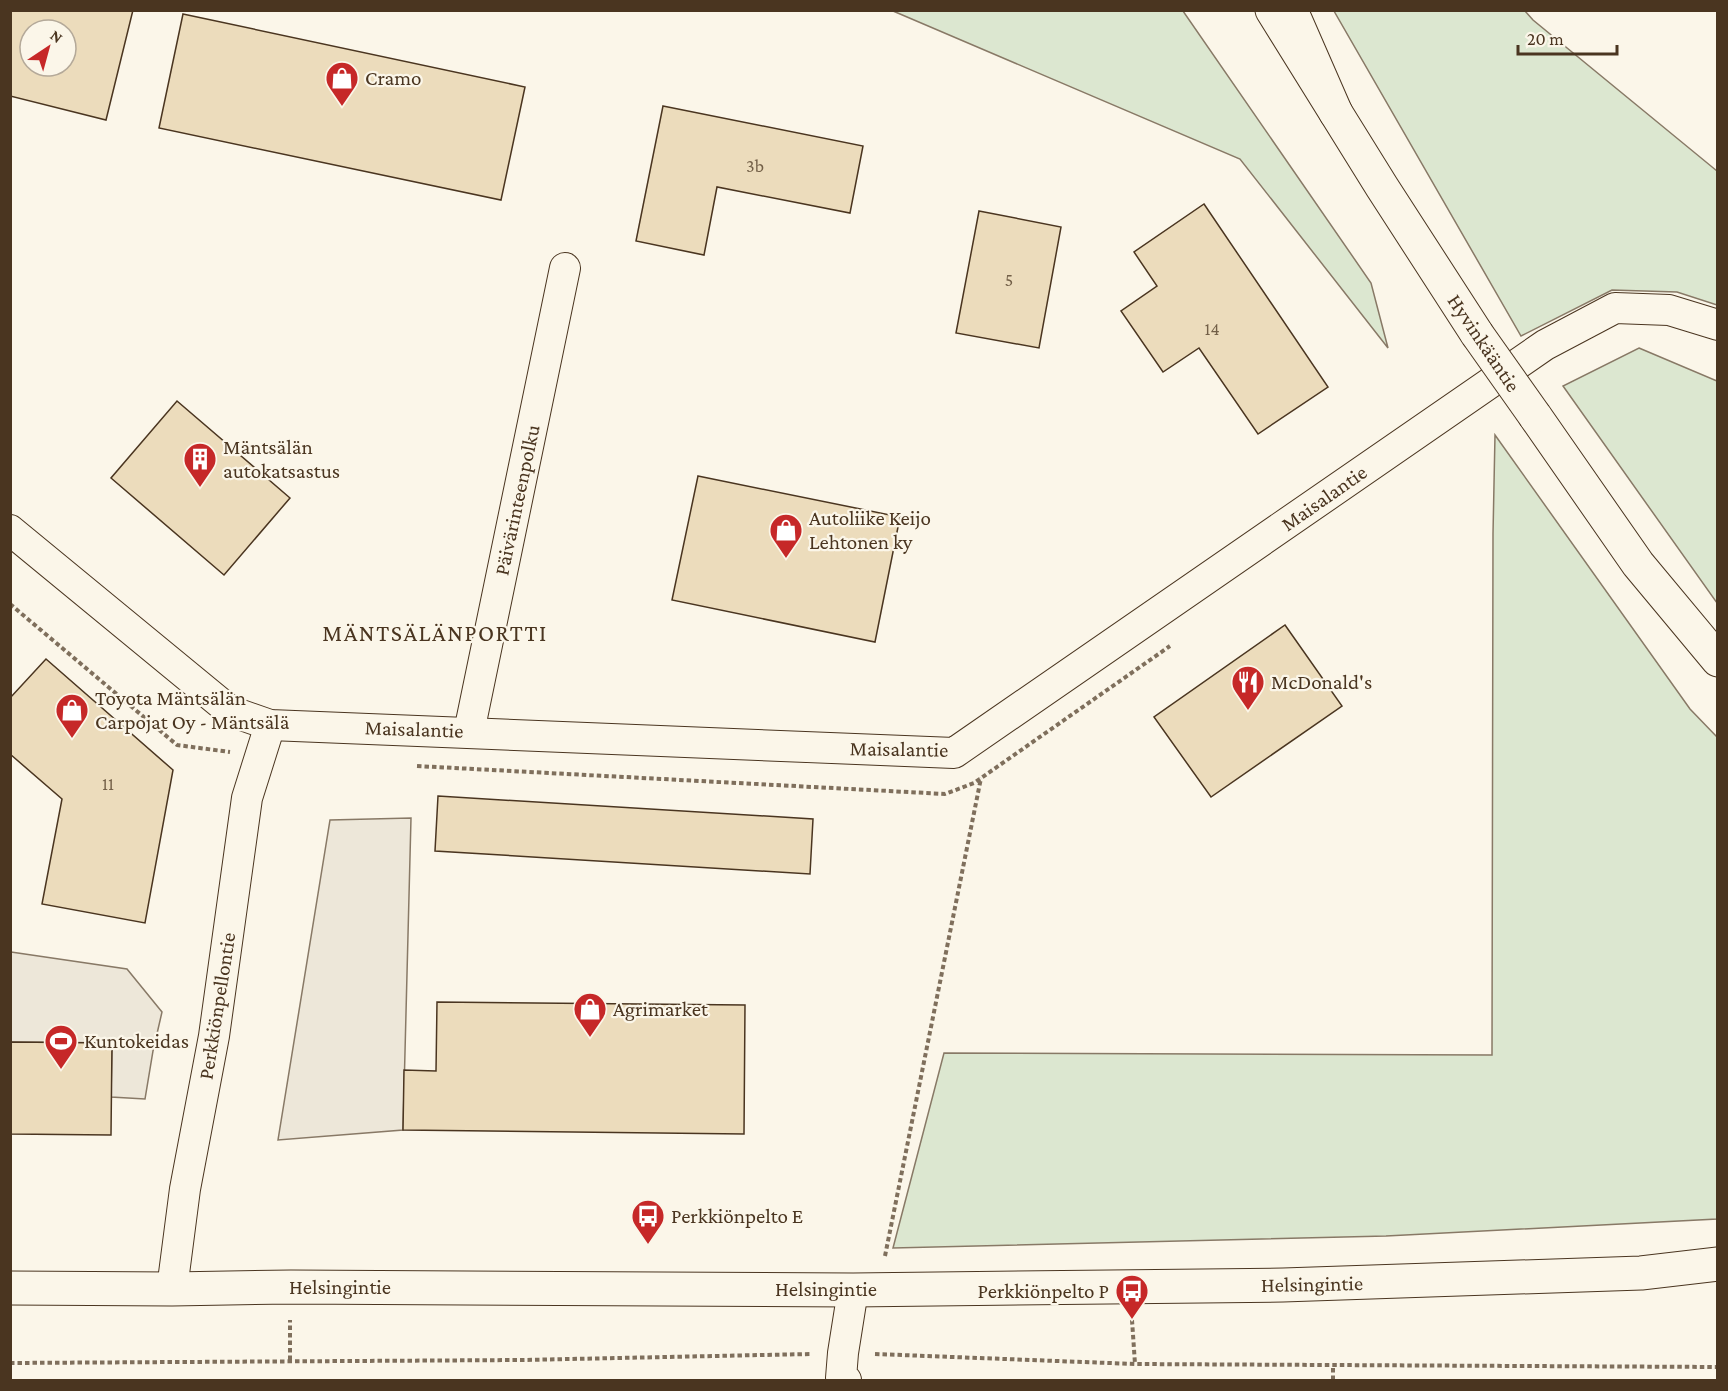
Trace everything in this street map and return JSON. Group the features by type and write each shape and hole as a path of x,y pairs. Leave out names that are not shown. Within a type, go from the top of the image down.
{"main road":[{"name":"Hyvinkääntie","path":"1272,10 1477,334 1638,564 1718,660"},
{"path":"1291,10 1336,113"},
{"name":"Helsingintie","path":"10,1288 866,1290 1283,1285 1641,1273 1718,1264"},
{"name":"Helsingintie","path":"1641,1273 1718,1283"}],"street":[{"name":"Päivärinteenpolku","path":"469,732 565,268"},
{"name":"Maisalantie","path":"10,530 230,711 270,724 954,753 1545,345 1615,308 1669,310 1718,325"},
{"name":"Perkkiönpellontie","path":"172,1289 185,1189 214,1036 247,798 270,724"},
{"path":"846,1380 841,1378 843,1353 866,1290"}],"path":[{"path":"10,604 177,745 260,755"},
{"path":"411,766 945,794 974,783 1176,642"},
{"path":"866,1290 981,778"},
{"path":"1132,1320 1135,1364"},
{"path":"1333,1365 1333,1380"}],"green space":[{"path":"893,11 1183,11 1371,283 1388,348 1240,159"},
{"path":"1334,11 1525,11 1717,171 1717,305 1677,292 1612,290 1521,336"},
{"path":"1639,348 1717,381 1717,603 1563,386"},
{"path":"1495,435 1690,709 1717,737 1717,1219 1386,1236 893,1248 944,1053 1492,1055"}],"shaded area":[{"path":"411,818 403,1130 278,1140 330,820"},
{"path":"11,952 127,969 162,1012 145,1099 111,1097 112,1043 11,1042"}],"building":[{"path":"10,10 133,10 106,120 10,96"},
{"name":"Cramo","path":"183,14 525,87 501,200 159,128"},
{"path":"663,106 863,146 850,213 717,187 704,255 636,241"},
{"path":"1204,204 1328,387 1258,434 1199,348 1163,372 1121,311 1157,286 1134,252"},
{"path":"979,211 1061,227 1039,348 956,333"},
{"name":"Mäntsälän autokatsastus","path":"177,401 290,498 224,575 111,478"},
{"name":"Autoliike Keijo Lehtonen ky","path":"698,476 900,517 875,642 672,600"},
{"name":"McDonald's","path":"1285,625 1342,706 1211,797 1154,717"},
{"path":"46,659 173,770 145,923 42,904 62,799 10,754 10,698"},
{"path":"438,796 813,819 810,874 435,851"},
{"name":"Agrimarket","path":"437,1002 745,1005 744,1134 403,1130 404,1070 436,1071"},
{"name":"Kuntokeidas","path":"10,1042 112,1043 111,1135 10,1134"}],"place":[{"name":"Cramo","path":"342,107"},
{"name":"Mäntsälän autokatsastus","path":"200,488"},
{"name":"Autoliike Keijo Lehtonen ky","path":"786,559"},
{"name":"McDonald's","path":"1248,711"},
{"name":"Toyota Mäntsälän Carpojat Oy - Mäntsälä","path":"72,739"},
{"name":"Agrimarket","path":"590,1038"},
{"name":"Kuntokeidas","path":"61,1070"},
{"name":"Perkkiönpelto E","path":"648,1245"},
{"name":"Perkkiönpelto P","path":"1132,1320"}],"district":[{"name":"MÄNTSÄLÄNPORTTI","path":"435,633"}]}
